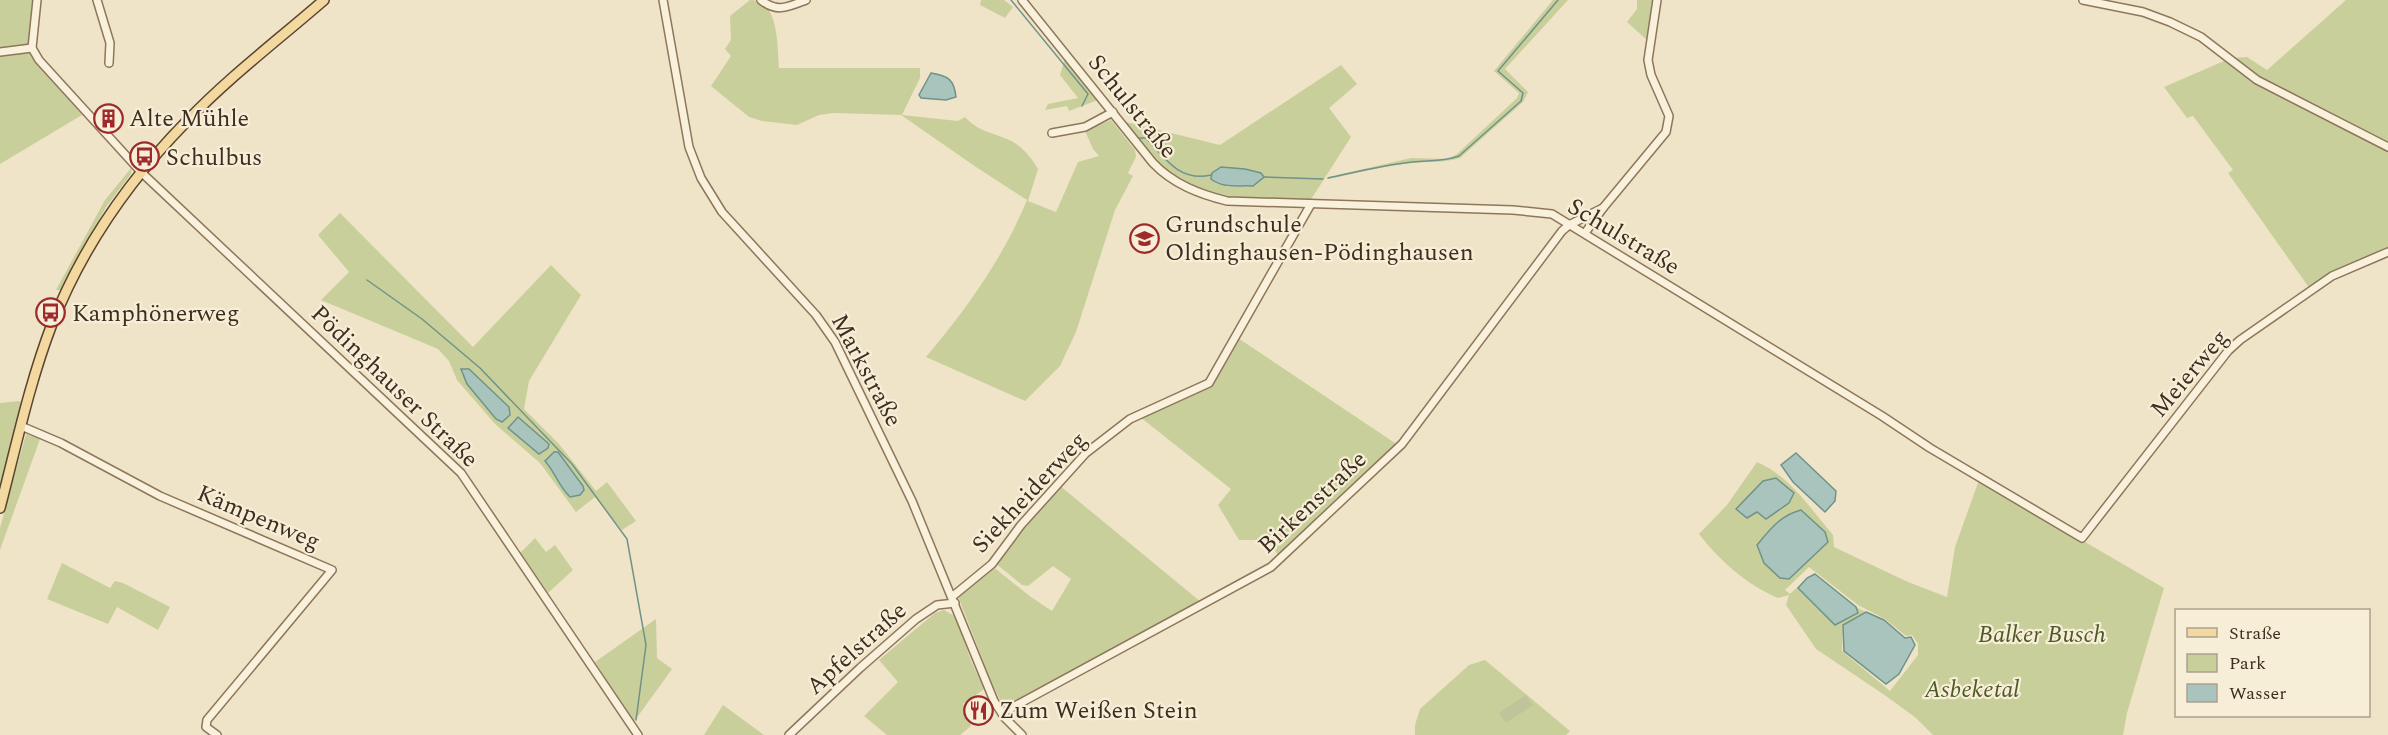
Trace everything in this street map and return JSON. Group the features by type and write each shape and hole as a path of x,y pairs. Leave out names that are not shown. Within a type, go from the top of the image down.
{"main road":[{"path":"0,508 37,367 64,297 87,252 112,211 141,172 188,120 324,0"}],"street":[{"path":"0,52 32,48 37,0"},
{"path":"97,0 110,43 109,63"},
{"name":"Markstraße","path":"663,0 689,147 701,178 722,212 827,328 912,501 994,700 1002,713 1022,735"},
{"path":"761,0 768,6 780,9 806,0"},
{"name":"Schulstraße","path":"1022,0 1164,175 1194,191 1227,201 1540,211 1552,214 1882,416 1930,448 2082,538"},
{"path":"1585,233 1666,132 1669,123 1669,116 1648,67 1657,0"},
{"path":"2083,0 2143,12 2170,22 2201,37 2257,80 2388,147"},
{"name":"Pödinghauser Straße","path":"32,48 78,104 141,172 461,473 638,735"},
{"path":"1052,133 1085,127 1102,120 1113,112"},
{"name":"Siekheiderweg","path":"954,599 992,564 1021,525 1086,453 1131,419 1209,384 1311,204"},
{"path":"1569,225 1603,208"},
{"name":"Birkenstraße","path":"1002,713 1271,567 1402,444 1520,286 1569,225"},
{"name":"Meierweg","path":"2082,538 2228,351 2240,340 2332,276 2388,252"},
{"name":"Kämpenweg","path":"21,426 61,443 160,496 332,570 207,720 206,727 217,735"},
{"name":"Apfelstraße","path":"789,735 860,668 916,620 937,606 954,599"}],"green space":[{"path":"0,0 36,0 30,36 37,60 82,115 0,164"},
{"path":"750,0 760,2 772,16 777,38 779,68 920,68 920,78 902,115 958,121 965,117 980,128 1012,141 1025,151 1038,169 1028,201 1056,212 1078,162 1099,156 1093,149 1085,131 1111,120 1135,150 1136,157 1128,173 1133,176 1115,210 1076,332 1060,366 1025,401 926,357 983,283 1027,200 901,115 834,113 819,115 797,125 762,121 749,117 711,86 731,56 725,49 731,40 730,16"},
{"path":"981,0 1004,0 1013,7 1005,18 980,5"},
{"path":"1553,0 1568,0 1505,69 1528,92 1523,102 1460,158 1392,166 1327,179 1411,158 1448,159 1457,154 1517,98 1519,93 1494,71"},
{"path":"1637,0 1654,0 1648,41 1627,22 1637,9"},
{"path":"2346,0 2388,0 2388,250 2310,289 2228,173 2233,170 2193,116 2187,118 2164,87 2231,58 2247,57 2267,70"},
{"path":"1065,59 1098,100 1069,111 1067,106 1045,110 1048,104 1078,98 1060,75"},
{"path":"1341,65 1357,84 1329,108 1351,137 1310,201 1258,200 1223,196 1190,186 1160,166 1122,121 1220,145","holes":["1221,167 1261,173 1253,186 1227,187 1212,173"]},
{"path":"132,167 131,174 106,207 61,290 56,290 105,200"},
{"path":"340,213 473,347 551,265 581,295 529,381 524,409 559,444 596,491 607,482 636,521 622,530 595,497 576,512 540,463 495,424 457,380 449,361 438,349 321,300 349,272 318,235"},
{"path":"1238,338 1398,445 1279,556 1267,540 1239,540 1218,505 1231,489 1140,417 1208,387 1214,381"},
{"path":"19,401 22,403 0,492 0,403"},
{"path":"26,434 40,439 0,550 0,528"},
{"name":"Balker Busch","path":"1757,462 1780,476 1799,494 1833,535 1834,547 1908,582 1947,597 1955,547 1979,480 2164,588 2127,713 2123,735 1933,735 1916,718 1816,649 1786,605 1789,595 1778,598 1755,586 1734,571 1707,544 1699,534 1727,505","holes":["1809,567 1858,605 1885,619 1906,636 1912,635 1918,644 1918,655 1890,691 1842,651 1843,625 1866,612 1856,607 1815,574 1807,578 1790,594 1785,590"]},
{"path":"1059,485 1201,602 1007,705 1001,702 991,681 957,594 992,566 1052,611 1071,579 1053,566 1028,586 1022,585 995,563 1023,526"},
{"path":"535,538 546,552 555,545 573,570 548,593 520,553"},
{"path":"62,563 110,588 115,581 123,583 170,607 158,630 117,607 108,624 47,599"},
{"path":"944,610 956,617 971,661 984,689 963,704 971,726 960,735 887,735 864,716 898,682 879,660 935,613"},
{"path":"656,619 657,658 672,669 633,723 595,662"},
{"path":"1485,660 1570,731 1566,735 1415,735 1415,725 1420,709 1469,665"},
{"path":"1526,695 1533,705 1506,723 1499,713"},
{"path":"723,705 764,735 704,735"}],"water":[{"path":"931,73 949,79 954,86 956,97 946,100 921,98 919,95"},
{"path":"1221,167 1245,169 1261,173 1264,177 1253,186 1221,184 1211,179 1212,173"},
{"path":"461,369 469,369 509,407 510,415 502,422 496,419 467,384"},
{"path":"518,417 549,444 548,448 539,454 508,428"},
{"path":"554,452 558,452 583,486 584,490 580,495 570,497 545,461"},
{"path":"1796,453 1836,491 1835,501 1825,512 1793,482 1781,465"},
{"path":"1776,478 1794,493 1789,503 1766,519 1757,512 1747,518 1736,509 1763,481"},
{"path":"1801,510 1825,532 1828,542 1789,579 1780,578 1764,563 1757,545 1782,519"},
{"path":"1815,574 1856,607 1858,613 1835,625 1798,588 1807,578"},
{"path":"1866,612 1884,620 1905,638 1911,637 1915,645 1899,674 1886,684 1844,651 1843,625"}],"waterway":[{"path":"1011,0 1088,94 1082,106"},
{"path":"1328,178 1391,165 1459,156 1521,101 1523,93 1498,71 1558,0"},
{"path":"1138,138 1146,138 1167,161 1182,172 1190,175 1211,175"},
{"path":"1264,177 1323,179"},
{"path":"367,280 422,319 480,368 572,464 627,539 646,645 636,720"}],"place":[{"name":"Alte Mühle","path":"108,118"},
{"name":"Schulbus","path":"145,157"},
{"name":"Grundschule Oldinghausen-Pödinghausen","path":"1144,238"},
{"name":"Kamphönerweg","path":"51,313"},
{"name":"Zum Weißen Stein","path":"978,710"}],"park label":[{"name":"Asbeketal","path":"1972,689"}]}
